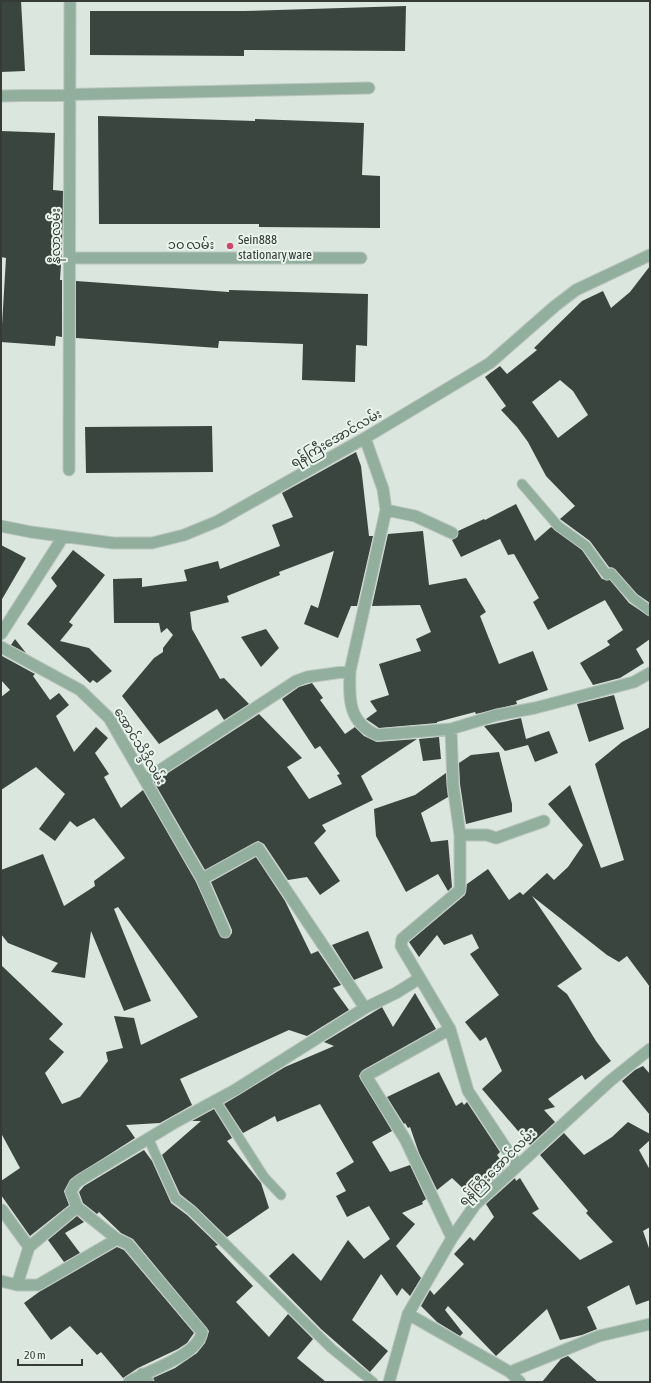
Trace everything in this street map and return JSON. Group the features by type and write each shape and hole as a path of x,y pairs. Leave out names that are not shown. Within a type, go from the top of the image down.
{"street":[{"name":"နီလာလမ်း","path":"69,470 70,1"},
{"path":"1,96 368,88"},
{"name":"ရန်ကြီးအောင်လမ်း","path":"1,526 63,537 113,543 152,543 184,534 218,521 365,438 490,363 555,306 576,290 650,255"},
{"name":"၁၀ လမ်း","path":"69,258 361,258"},
{"path":"365,438 383,489 386,510 350,671 350,691 357,722 367,730 377,735 451,729 497,715 534,708 634,682 650,673"},
{"path":"386,510 415,516 452,533"},
{"path":"1,634 63,537"},
{"name":"အောင်သိဒ္ဒိလမ်း","path":"1,648 80,690 109,718 202,879 225,932"},
{"path":"145,780 296,681 307,677 350,671"},
{"path":"451,729 453,785 460,835 460,890 401,942 401,946 450,1028 468,1091 517,1165"},
{"path":"460,835 487,835 496,838 544,822"},
{"path":"202,879 258,848 365,1008"},
{"path":"129,1382 145,1378 183,1355 198,1340 202,1332 128,1244 117,1239 77,1207 71,1192 75,1184 215,1100 235,1090 365,1008 420,978"},
{"path":"450,1028 366,1076 405,1139 452,1238"},
{"name":"ရန်ကြီးအောင်လမ်း","path":"389,1382 408,1314 452,1238 475,1205 610,1081 650,1049"},
{"path":"17,1286 29,1247 77,1207"},
{"path":"2,1210 29,1247"},
{"path":"1,1281 17,1286 38,1285 117,1239"},
{"path":"408,1314 510,1372 520,1382"},
{"path":"510,1372 599,1336 650,1325"}],"lane":[{"path":"522,484 558,526 586,546 607,575 611,572 633,598 650,611"},
{"path":"215,1100 264,1177 282,1195"},
{"path":"149,1140 175,1198 191,1210 331,1348 373,1382"}],"building":[{"path":"1,1 21,1 25,71 1,72"},
{"path":"406,6 405,51 244,50 244,56 90,55 90,11 244,11"},
{"path":"98,116 364,123 362,175 380,176 380,228 259,227 259,224 99,224"},
{"path":"1,131 55,133 53,190 63,191 60,280 62,280 62,337 56,336 55,346 1,342 6,258 1,257"},
{"path":"650,266 650,603 637,594 615,569 609,567 590,541 560,519 575,506 546,476 528,442 517,427 501,410 506,406 485,377 500,366 507,374 537,350 534,348 582,301 603,291 611,308 630,292","holes":["560,380 573,391 588,415 558,438 532,402"]},
{"path":"76,281 229,292 229,290 368,294 367,346 356,345 355,382 302,380 303,344 219,341 218,348 76,338"},
{"path":"212,426 213,472 86,473 85,427"},
{"path":"356,452 361,466 369,536 373,536 357,606 351,606 338,638 304,624 311,605 318,608 334,551 279,572 280,575 227,596 229,602 190,612 192,629 220,679 224,678 249,704 224,720 217,709 159,744 122,696 154,658 163,652 163,648 173,635 167,628 161,633 159,623 114,623 113,579 142,578 142,587 187,581 184,570 218,561 220,569 280,546 272,525 293,517 282,493"},
{"path":"516,504 535,541 551,527 582,550 602,579 610,580 629,603 650,617 650,639 636,649 644,663 620,678 593,685 580,663 610,645 607,641 623,630 605,600 548,630 533,602 539,598 514,554 508,555 500,539 461,557 452,540 458,536 458,531 484,519 485,520"},
{"path":"423,531 429,585 466,578 486,612 480,616 499,664 533,651 548,690 516,701 517,704 476,714 475,712 437,723 379,728 366,719 377,711 370,701 389,695 379,664 421,651 416,639 431,632 420,605 372,606 388,534"},
{"path":"1,545 26,558 1,601"},
{"path":"73,550 105,575 69,622 73,625 60,641 89,648 112,671 97,683 93,680 90,683 27,624 57,586 51,578"},
{"path":"266,629 279,648 261,667 241,637"},
{"path":"15,639 26,653 11,645"},
{"path":"2,656 35,674 33,676 50,700 59,693 69,705 56,716 74,752 96,727 108,738 95,753 109,774 104,777 121,808 143,790 196,882 221,937 228,938 232,933 232,930 211,882 256,857 285,901 311,954 318,951 341,985 333,988 349,1010 307,1036 289,1030 180,1079 192,1105 160,1123 126,1125 135,1138 71,1179 64,1191 69,1205 30,1236 1,1195 1,1181 20,1168 1,1133 1,965 63,1024 49,1039 64,1052 45,1073 62,1104 80,1097 108,1061 106,1052 123,1048 114,1016 134,1018 141,1045 198,1017 118,907 114,909 151,1001 124,1011 91,931 85,978 51,972 58,963 8,943 1,934 1,870 43,854 64,906 95,886 94,881 125,858 94,818 77,827 70,821 55,841 39,829 65,794 36,767 1,790 1,697 10,690 1,680"},
{"path":"312,683 323,698 320,700 345,734 355,727 364,736 377,742 417,739 361,776 373,800 322,825 326,831 314,843 340,881 320,895 307,877 288,880 264,844 258,841 205,870 154,782 259,714 302,758 287,767 309,799 342,784 337,775 340,774 320,746 315,749 282,699 299,687"},
{"path":"614,695 624,729 589,742 577,704"},
{"path":"521,718 526,739 549,731 558,753 535,762 528,745 505,751 484,726"},
{"path":"650,727 650,987 627,956 619,962 607,955 532,896 582,969 557,986 567,994 596,1041 611,1061 585,1080 582,1075 548,1099 555,1107 544,1110 555,1122 530,1145 482,1089 502,1071 486,1037 480,1041 465,1022 499,995 470,954 479,948 472,934 444,945 437,935 419,957 409,942 465,895 467,884 488,869 509,900 520,892 523,895 547,873 554,880 568,867 583,845 548,804 570,785 601,868 624,860 595,764 622,742"},
{"path":"439,737 441,759 423,761 419,739"},
{"path":"499,752 512,804 512,812 466,824 460,784 459,763 471,755"},
{"path":"446,773 448,797 421,813 431,842 448,840 452,887 448,891 438,874 406,892 376,836 374,809 415,795"},
{"path":"368,931 383,968 354,980 332,945"},
{"path":"415,993 436,1029 363,1070 359,1076 392,1131 372,1142 390,1172 410,1165 426,1199 422,1202 423,1204 402,1213 415,1224 396,1246 421,1278 410,1296 402,1288 397,1296 381,1274 352,1320 388,1351 370,1372 321,1329 269,1276 293,1253 321,1281 348,1240 364,1259 390,1239 369,1206 347,1217 336,1196 346,1191 336,1173 354,1162 320,1104 277,1122 275,1116 243,1133 224,1104 285,1067 334,1046 324,1042 382,1007 393,1027"},
{"path":"643,1066 650,1074 650,1115 622,1081 635,1070"},
{"path":"439,1072 456,1106 462,1102 464,1105 467,1102 500,1152 497,1155 506,1167 479,1192 476,1188 470,1195 452,1178 437,1190 419,1153 410,1127 408,1128 405,1123 404,1124 387,1097"},
{"path":"214,1109 232,1138 227,1141 261,1183 269,1208 227,1237 195,1206 180,1194 162,1155 201,1121 192,1121"},
{"path":"628,1122 650,1134 650,1140 639,1150 650,1170 650,1227 643,1231 650,1251 650,1300 636,1305 629,1285 587,1307 597,1329 582,1335 560,1340 547,1309 496,1356 448,1306 445,1310 463,1333 460,1336 437,1322 421,1306 430,1290 434,1295 464,1264 454,1254 470,1237 474,1241 494,1217 486,1204 515,1178 516,1181 520,1178 539,1209 532,1213 580,1260 613,1242 586,1213 588,1211 540,1155 564,1133 584,1155 612,1137"},
{"path":"144,1150 152,1161 171,1203 187,1215 218,1245 215,1246 253,1286 236,1302 269,1337 288,1314 313,1339 297,1358 326,1382 155,1382 153,1378 175,1368 197,1353 205,1343 209,1331 133,1239 121,1233 99,1212 97,1214 83,1203 79,1192 84,1186"},
{"path":"77,1216 84,1222 65,1233 80,1253 64,1262 48,1240"},
{"path":"117,1247 124,1250 194,1333 187,1343 178,1349 138,1368 123,1378 101,1352 97,1355 70,1326 51,1340 24,1303 39,1292"},
{"path":"568,1356 598,1382 542,1382 561,1359"}],"place":[{"name":"Sein888 stationary ware","path":"230,246"}]}
